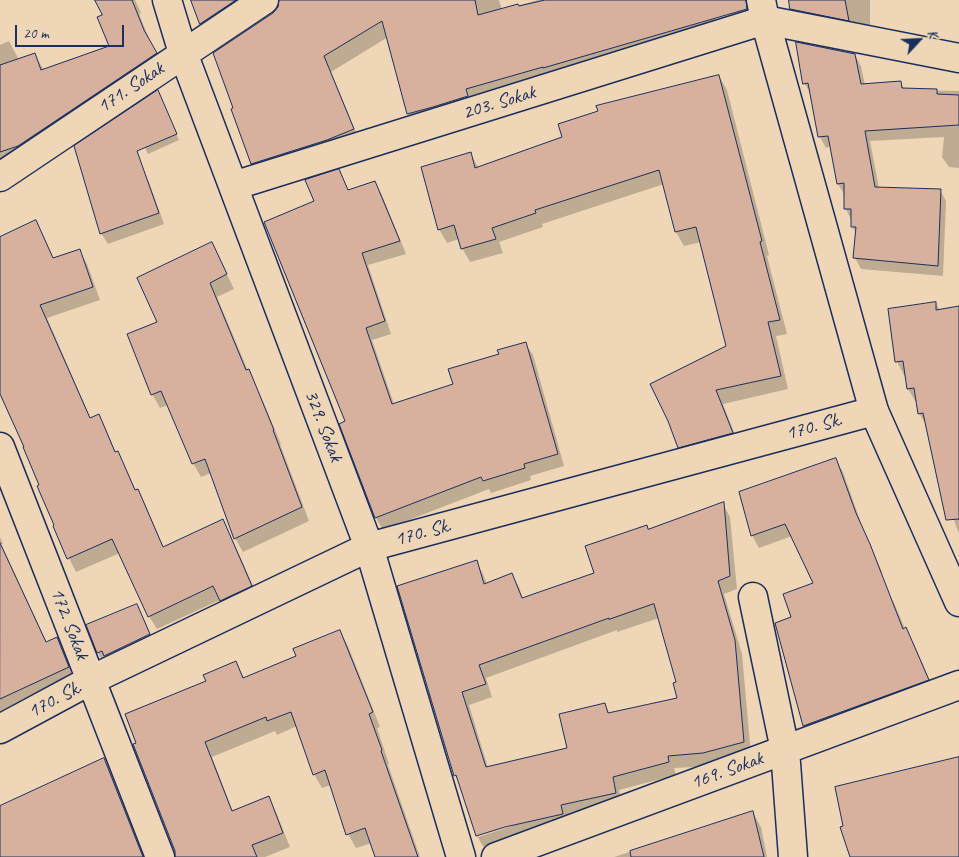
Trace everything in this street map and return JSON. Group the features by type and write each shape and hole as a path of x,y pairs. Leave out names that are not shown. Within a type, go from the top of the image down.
{"street":[{"name":"329. Sokak","path":"167,0 183,53 368,547 461,857"},
{"name":"171. Sokak","path":"0,176 264,0"},
{"path":"959,58 763,10 874,411 959,602"},
{"name":"203. Sokak","path":"233,186 763,10"},
{"name":"170. Sk.","path":"0,729 91,680 368,547 874,411"},
{"name":"172. Sokak","path":"0,447 160,857"},
{"path":"753,597 785,750 793,857"},
{"name":"169. Sokak","path":"496,857 959,685"}],"building":[{"path":"95,0 132,0 144,30 157,53 18,146 0,152 0,65 35,53 41,70 109,46 97,17 102,15"},
{"path":"191,0 236,0 200,24"},
{"path":"279,0 475,0 478,15 518,4 519,6 545,0 746,0 747,9 466,89 468,96 407,114 382,21 324,56 354,129 327,140 251,164 213,53 273,13 278,7"},
{"path":"789,0 845,0 849,21 790,9"},
{"path":"796,42 855,54 861,84 901,81 902,88 937,89 937,94 959,95 959,125 865,131 875,187 941,189 938,266 853,258 856,227 851,227 851,209 844,209 844,183 837,184 828,136 818,137 808,83 803,84"},
{"path":"719,75 762,241 760,242 780,320 768,322 781,376 716,390 733,433 678,448 668,421 650,384 726,346 696,227 675,232 659,170 535,210 536,213 492,228 496,239 461,249 454,225 438,230 421,167 471,152 475,168 562,137 558,124 598,111 596,106"},
{"path":"158,90 177,134 137,151 159,213 100,234 74,146"},
{"path":"339,169 348,190 375,181 400,241 362,253 385,321 366,328 392,404 453,384 448,369 499,354 497,350 526,342 558,454 524,464 525,468 483,481 481,477 375,518 339,424 345,421 264,222 314,201 305,180"},
{"path":"36,220 53,258 80,249 93,287 40,305 90,418 99,414 115,452 118,451 135,490 138,489 163,547 223,519 252,586 220,601 213,586 148,617 112,539 67,559 37,486 39,485 24,447 0,394 0,237"},
{"path":"212,242 227,274 210,283 246,370 249,369 302,507 234,539 205,459 192,464 161,391 151,395 127,334 157,322 137,278"},
{"path":"936,302 936,310 959,306 959,519 946,520 923,413 918,414 914,388 907,389 903,361 895,362 888,309"},
{"path":"836,458 903,629 906,627 929,680 803,726 775,623 791,617 783,594 813,583 785,524 751,536 739,492"},
{"path":"724,502 730,576 718,581 735,640 744,742 703,753 668,756 669,762 613,777 616,793 561,805 563,814 505,827 476,836 456,775 454,776 397,586 477,560 484,584 512,573 522,598 594,573 585,546 647,525 648,529","holes":["654,604 676,682 673,683 677,698 608,713 605,703 559,714 567,748 486,767 462,692 486,684 479,665 609,618"]},
{"path":"0,543 46,642 57,637 69,667 0,699"},
{"path":"137,604 150,634 104,656 102,651 97,653 86,625"},
{"path":"340,630 373,712 369,714 418,857 375,857 365,828 346,835 325,770 313,775 291,712 267,721 266,717 205,742 232,811 269,796 283,833 252,845 257,857 175,857 175,851 133,744 136,743 125,714 206,681 203,675 236,661 243,678 296,656 293,649"},
{"path":"959,757 959,857 850,857 840,827 843,826 835,787"},
{"path":"104,758 143,857 0,857 0,806"},
{"path":"753,811 764,857 631,857 630,851"}]}
